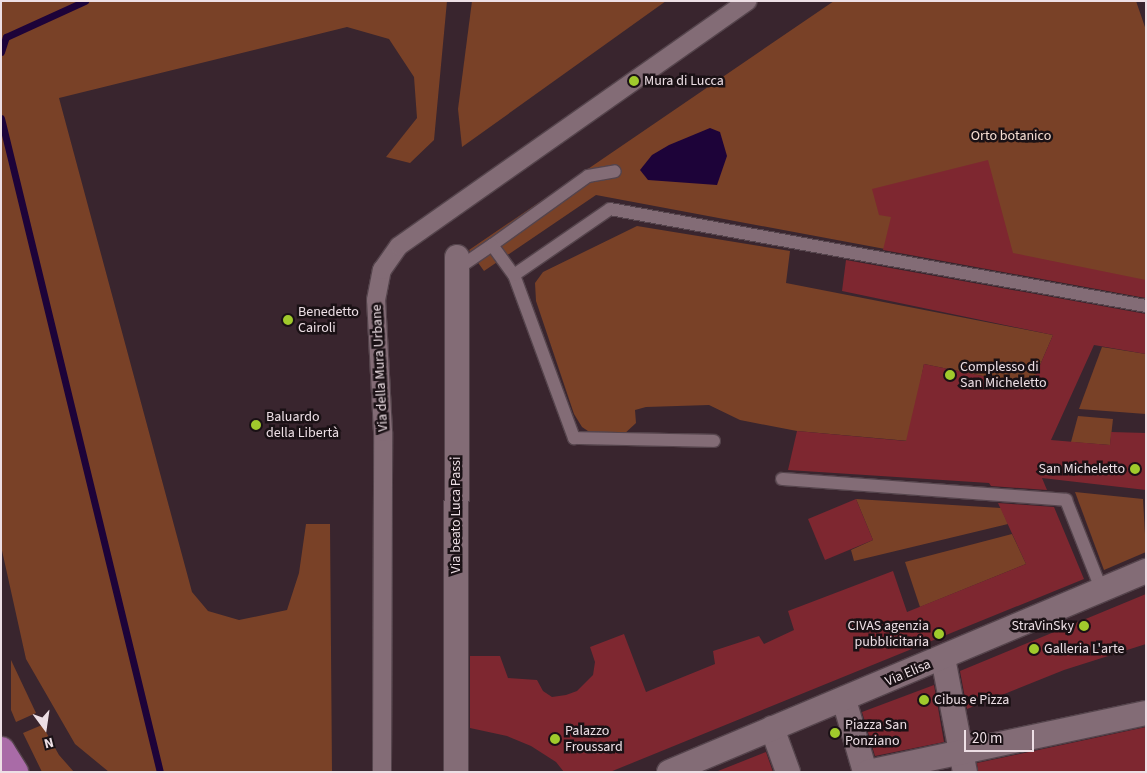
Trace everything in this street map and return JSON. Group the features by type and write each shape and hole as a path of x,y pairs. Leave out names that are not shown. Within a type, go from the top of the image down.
{"main road":[{"path":"1,751 14,772"}],"street":[{"name":"Via della Mura Urbane","path":"382,772 383,432 376,300 382,270 399,246 747,1"},
{"name":"Via beato Luca Passi","path":"456,772 457,263"},
{"name":"Via Elisa","path":"669,772 1146,572"},
{"path":"943,658 963,762"},
{"path":"844,700 866,772 963,762 1146,712"},
{"path":"772,728 788,772"}],"lane":[{"path":"457,263 492,245 588,176 615,171"},
{"path":"514,276 610,209 1146,306"},
{"path":"492,245 514,276 574,438 714,441"},
{"path":"782,480 1066,500 1102,590"}],"green space":[{"path":"1,1 447,1 434,140 410,163 386,157 417,118 414,77 389,39 347,27 59,98 192,592 208,611 239,620 287,610 299,573 306,524 330,524 332,772 109,772 75,744 26,659 1,546"},
{"path":"472,1 666,1 462,147 458,109"},
{"name":"Orto botanico","path":"834,1 1136,1 1146,30 1146,292 1142,297 596,195 484,271 469,250"},
{"path":"637,226 790,251 786,283 1053,335 1031,386 924,364 909,441 797,431 740,420 709,405 646,407 635,410 636,423 622,436 591,433 582,427 574,414 536,301 535,283 543,272"},
{"path":"1102,347 1146,354 1146,414 1079,409"},
{"path":"1078,416 1113,419 1110,445 1071,442"},
{"path":"1075,492 1143,499 1146,552 1104,570"},
{"path":"856,499 1001,508 1008,524 854,561 851,550 873,540"},
{"path":"1012,534 1026,564 920,607 905,562"},
{"path":"11,660 36,713 16,722 11,710"},
{"path":"42,725 59,755 74,772 42,772 23,733"}],"shaded area":[{"path":"710,128 720,132 727,156 717,185 648,180 640,170 652,155 669,145"}],"building":[{"path":"988,160 1013,253 1146,280 1146,298 883,250 891,217 879,215 872,189"},
{"name":"Complesso di San Micheletto","path":"846,260 1146,314 1146,354 1094,345 1051,440 1110,445 1111,432 1146,433 1146,490 1042,478 1047,490 991,486 989,483 788,470 797,431 906,441 924,364 1031,386 1053,335 842,291"},
{"path":"856,499 873,540 825,560 808,519"},
{"path":"998,503 1054,507 1084,579 610,772 564,772 556,762 531,746 507,736 470,728 470,656 500,656 508,678 537,680 543,691 552,697 566,695 577,691 593,675 595,662 590,647 624,634 646,692 715,664 713,651 759,636 764,644 794,630 788,611 893,571 907,612 1026,564"},
{"path":"1146,594 1146,644 1064,670 967,709 960,671"},
{"path":"934,685 944,742 875,756 862,712"},
{"path":"1146,727 1146,772 978,772 977,763"},
{"path":"766,752 773,772 718,772 718,771"}],"waterway":[{"path":"1,52 6,37 85,1"},
{"path":"1,118 160,772"}],"place":[{"name":"Mura di Lucca","path":"634,81"},
{"name":"Benedetto Cairoli","path":"288,320"},
{"name":"Complesso di San Micheletto","path":"950,375"},
{"name":"Baluardo della Libertà","path":"256,425"},
{"name":"San Micheletto","path":"1135,469"},
{"name":"StraVinSky","path":"1084,626"},
{"name":"CIVAS agenzia pubblicitaria","path":"939,634"},
{"name":"Galleria L'arte","path":"1034,649"},
{"name":"Cibus e Pizza","path":"924,700"},
{"name":"Piazza San Ponziano","path":"835,733"},
{"name":"Palazzo Froussard","path":"555,739"}]}
